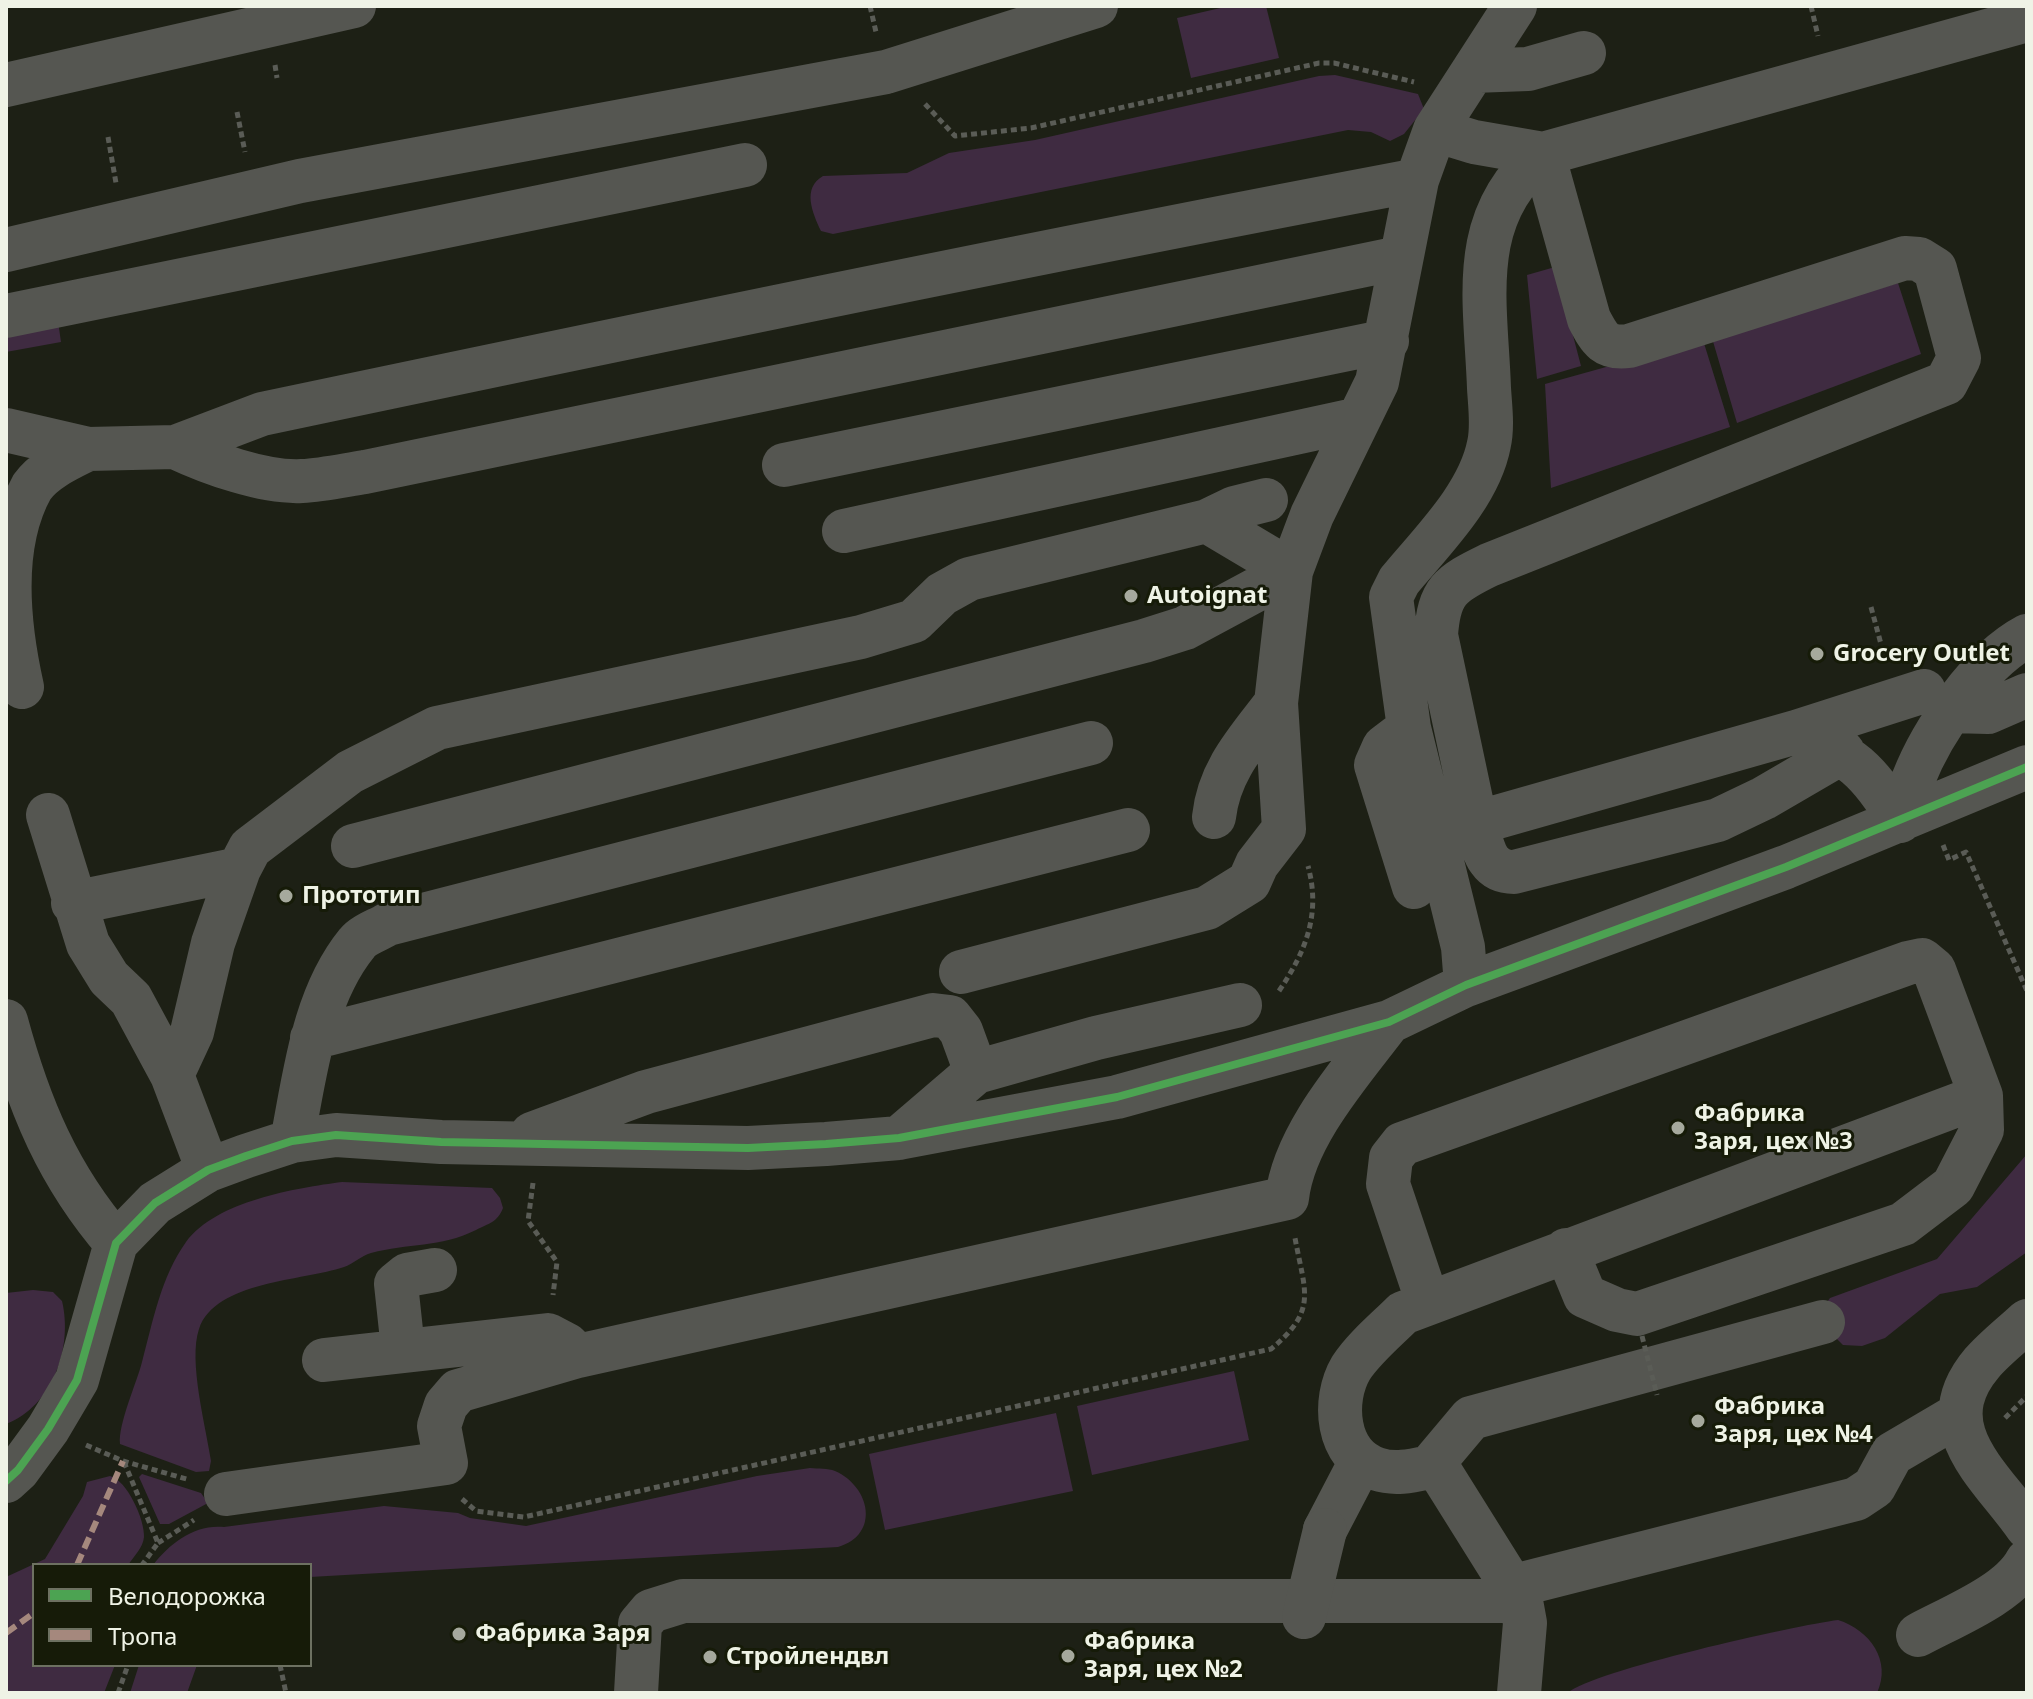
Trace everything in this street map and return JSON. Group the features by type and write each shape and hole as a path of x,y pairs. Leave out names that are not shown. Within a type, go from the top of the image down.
{"street":[{"path":"6,85 354,6"},
{"path":"6,250 300,181 886,72 1096,6"},
{"path":"961,972 1207,908 1249,882 1257,864 1284,829 1276,703 1291,571 1312,515 1377,382 1387,341 1399,258 1417,180 1435,130 1515,6"},
{"path":"1466,985 1463,947 1409,728 1391,597 1399,581 1470,489 1489,443 1487,237 1495,214 1529,165 1543,154 2027,20"},
{"path":"1465,83 1584,53"},
{"path":"1435,130 1474,142 1543,154"},
{"path":"1543,154 1589,319 1601,342 1613,348 1629,346 1905,258 1919,259 1935,269 1959,358 1946,383 1489,565 1448,590 1438,605 1436,635 1476,823 1487,860 1495,869 1514,872 1718,820 1764,798 1843,752"},
{"path":"6,316 745,165"},
{"path":"6,430 88,449 175,447 262,414 832,298 1141,231 1417,180"},
{"path":"175,447 203,460 269,479 302,481 365,472 1399,258"},
{"path":"784,465 1387,341"},
{"path":"844,531 1359,419"},
{"path":"22,687 8,606 8,546 13,521 33,486 53,467 88,449"},
{"path":"172,1075 192,1032 213,943 239,869 250,848 350,772 437,728 861,637 914,621 942,594 969,579 1207,521 1234,508 1266,500"},
{"path":"1207,521 1291,571"},
{"path":"353,846 1144,641 1185,628 1291,571"},
{"path":"1900,821 1938,701 2027,636"},
{"path":"1476,823 1796,732 1938,701 1988,712 2027,695"},
{"path":"1214,817 1217,790 1226,769 1276,703"},
{"path":"1409,728 1384,747 1376,765 1414,887"},
{"path":"1796,732 1843,752 1871,776 1900,821"},
{"path":"292,1141 312,1038 334,979 358,940 388,924 1091,743"},
{"path":"6,1481 18,1470 48,1429 77,1380 116,1243 155,1203 208,1170 292,1141 336,1135 748,1148 899,1138 1117,1097 1389,1022 1466,985 1900,821 2027,767"},
{"path":"48,815 88,944 109,978 131,999 172,1075 208,1170"},
{"path":"312,1038 1128,830"},
{"path":"73,903 239,869"},
{"path":"1428,1303 1388,1184 1391,1158 1402,1144 1893,968 1922,960 1929,963 1939,980 1981,1096 1982,1130 1953,1186 1903,1224 1637,1314 1617,1310 1585,1296 1566,1250"},
{"path":"899,1138 976,1072 1096,1038 1258,1000"},
{"path":"525,1143 646,1092 933,1015 950,1017 961,1031 976,1072"},
{"path":"6,1021 35,1117 83,1206 116,1243"},
{"path":"226,1494 446,1463 439,1426 446,1405 458,1391 578,1356 1287,1198 1289,1178 1329,1099 1389,1022"},
{"path":"1439,1465 1398,1473 1361,1461 1341,1428 1342,1387 1352,1366 1403,1313 1981,1096"},
{"path":"403,1349 396,1284 407,1275 435,1270"},
{"path":"2027,1321 1982,1363 1966,1385 1960,1414 1961,1430 1970,1452 2027,1527"},
{"path":"1519,1693 1525,1659 1525,1623 1505,1537 1434,1462 1471,1418 1823,1322"},
{"path":"324,1360 548,1335 567,1345 578,1356"},
{"path":"636,1693 640,1624 651,1611 683,1601 1517,1594 1856,1499 1874,1487 1892,1454 1960,1414"},
{"path":"1304,1617 1325,1530 1361,1461"},
{"path":"1918,1635 2005,1587 2019,1576 2027,1561"}],"path":[{"path":"1811,6 1822,51"},
{"path":"927,109 955,136 1031,128 1334,63 1465,83"},
{"path":"237,112 245,152"},
{"path":"108,137 115,177"},
{"path":"1871,607 1885,662"},
{"path":"1258,1000 1311,933 1314,906 1309,868 1301,850 1284,829"},
{"path":"1949,860 1966,852 2027,991"},
{"path":"525,1143 528,1221 557,1262"},
{"path":"446,1463 454,1492 476,1511 524,1517 1271,1349 1294,1330 1307,1302 1287,1198"},
{"path":"1642,1336 1657,1395"},
{"path":"123,1461 158,1543 143,1563"},
{"path":"118,1693 127,1667"},
{"path":"280,1667 286,1693"}],"shaded area":[{"path":"1229,6 1266,6 1279,58 1191,78 1177,18"},
{"path":"1335,75 1418,94 1424,109 1404,134 1390,141 1371,132 1348,130 833,234 821,231 812,208 813,187 823,176 907,173 949,153 1035,140 1319,76"},
{"path":"1555,267 1581,366 1537,379 1527,275"},
{"path":"1898,283 1921,354 1737,423 1712,338"},
{"path":"58,321 61,342 6,352 6,330"},
{"path":"1703,340 1730,427 1551,488 1545,384"},
{"path":"2027,1154 2027,1252 1977,1287 1940,1294 1885,1338 1862,1346 1843,1345 1836,1338 1825,1305 1830,1298 1937,1259"},
{"path":"342,1182 492,1188 503,1208 492,1222 463,1236 371,1253 327,1272 262,1285 223,1301 208,1313 199,1329 196,1358 211,1461 209,1471 196,1472 120,1444 125,1415 159,1300 170,1270 186,1242 199,1228 236,1207 280,1193"},
{"path":"33,1290 53,1292 62,1301 65,1319 62,1355 56,1373 36,1404 6,1424 6,1293"},
{"path":"1234,1371 1249,1440 1092,1475 1077,1406"},
{"path":"1056,1413 1073,1491 885,1530 869,1454"},
{"path":"810,1468 835,1471 857,1488 866,1510 865,1522 851,1541 838,1547 312,1577 312,1563 155,1563 184,1537 213,1527 384,1506 458,1513 470,1518 526,1526 757,1476"},
{"path":"142,1474 201,1493 208,1503 169,1524 160,1524 139,1477"},
{"path":"110,1476 123,1485 138,1511 144,1530 138,1552 130,1563 36,1563 45,1559 83,1496 87,1482"},
{"path":"32,1565 32,1667 114,1667 104,1693 6,1693 6,1577"},
{"path":"1838,1620 1860,1631 1875,1648 1882,1670 1877,1693 1568,1693 1614,1673 1653,1662 1741,1639"},
{"path":"138,1667 196,1667 187,1693 130,1693"}],"marked path":[{"path":"78,1563 123,1461"},
{"path":"6,1633 32,1614"}],"cycle path":[{"path":"6,1481 18,1470 48,1429 77,1380 116,1243 155,1203 208,1170 246,1156 292,1141 336,1135 441,1142 748,1148 826,1144 899,1138 1117,1097 1389,1022 1466,985 1786,867 2027,767"}],"place":[{"name":"Autoignat","path":"1131,596"},
{"name":"Grocery Outlet","path":"1817,654"},
{"name":"Прототип","path":"286,896"},
{"name":"Фабрика Заря, цех №3","path":"1678,1128"},
{"name":"Фабрика Заря, цех №4","path":"1698,1421"},
{"name":"Фабрика Заря","path":"459,1634"},
{"name":"Фабрика Заря, цех №2","path":"1068,1656"},
{"name":"Стройлендвл","path":"710,1657"}]}
